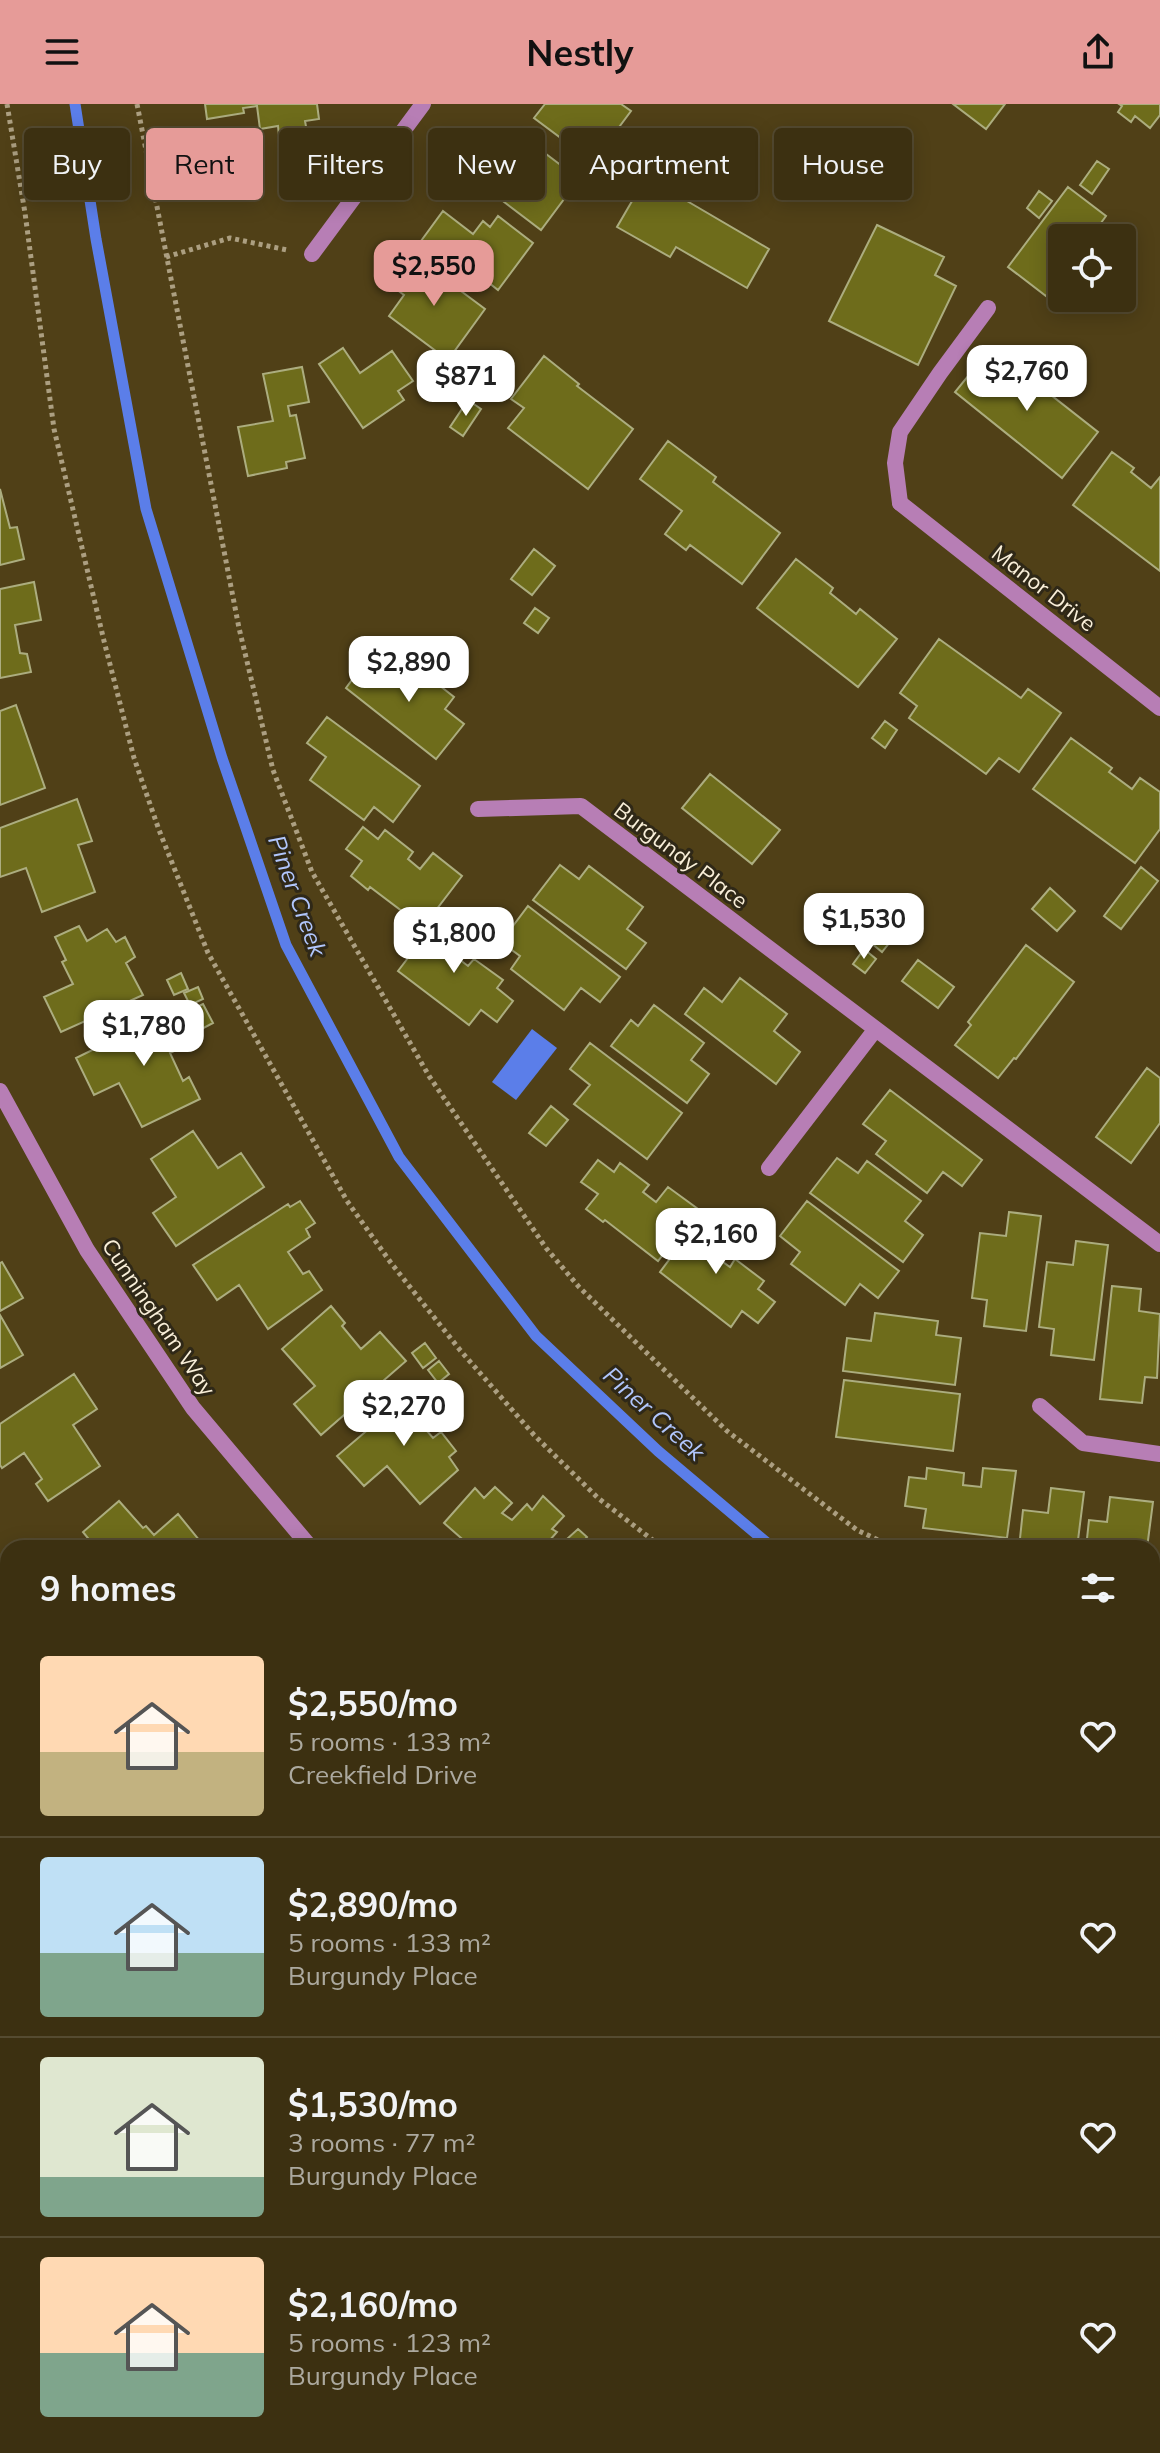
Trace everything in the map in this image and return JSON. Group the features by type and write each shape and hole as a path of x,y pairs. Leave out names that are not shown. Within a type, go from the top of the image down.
{"street":[{"path":"312,254 423,104"},
{"name":"Manor Drive","path":"988,308 900,432 895,463 900,503 1160,708"},
{"name":"Burgundy Place","path":"478,809 581,806 1160,1244"},
{"path":"769,1168 875,1030"},
{"name":"Cunningham Way","path":"0,1091 87,1250 193,1408 304,1540"},
{"path":"1040,1406 1083,1443 1160,1454"}],"path":[{"path":"7,104 54,429 104,641 134,758 208,953 340,1189 391,1263 460,1350 534,1435 598,1498 653,1540"},
{"path":"137,104 239,628 273,770 312,872 429,1076 546,1248 579,1287 727,1431 857,1530 878,1540"},
{"path":"166,257 230,238 312,254"}],"water":[{"path":"532,1029 557,1048 516,1100 492,1082"}],"building":[{"path":"205,104 317,104 319,119 305,121 306,128 279,128 279,137 278,126 260,128 257,106 243,108 244,113 207,119"},
{"path":"545,104 621,104 631,111 618,128 561,128 561,138 534,118"},
{"path":"953,104 1005,104 986,129"},
{"path":"1119,104 1160,104 1160,115 1150,128 1135,116 1131,122 1118,112 1122,106"},
{"path":"545,153 561,165 563,200 541,230 502,200 545,200"},
{"path":"1097,161 1109,169 1092,194 1080,185"},
{"path":"1068,187 1106,216 1100,224 1048,224 1046,296 1008,267"},
{"path":"1039,191 1052,201 1039,218 1027,208"},
{"path":"633,200 685,200 769,249 747,288 676,247 670,257 617,227"},
{"path":"443,211 473,234 483,221 490,227 498,216 533,243 498,290 464,263 474,249 466,243 450,264 421,241"},
{"path":"877,225 944,257 935,275 956,286 918,365 829,321"},
{"path":"414,256 485,309 448,360 389,316 404,295 392,286"},
{"path":"343,348 360,373 392,351 413,381 398,391 404,400 363,428 319,364"},
{"path":"991,348 1098,432 1062,478 955,392"},
{"path":"544,356 633,429 588,489 508,428 524,408 511,399"},
{"path":"302,367 309,402 288,406 290,416 296,415 305,458 286,462 287,468 248,476 238,427 273,421 263,374"},
{"path":"468,400 481,409 463,436 450,427"},
{"path":"668,441 716,477 713,482 780,533 742,584 690,545 686,550 665,534 682,511 640,479"},
{"path":"1112,452 1134,468 1131,472 1151,488 1160,477 1160,571 1073,505"},
{"path":"0,489 10,528 17,527 24,559 0,565"},
{"path":"534,549 555,566 532,595 511,579"},
{"path":"796,559 833,588 830,593 856,614 860,609 897,639 858,687 757,608"},
{"path":"34,582 41,620 15,625 20,653 27,654 31,672 0,678 0,589"},
{"path":"535,608 549,618 538,633 524,623"},
{"path":"939,639 1021,698 1028,689 1061,713 1019,772 999,758 986,774 909,718 917,706 900,693"},
{"path":"401,655 454,697 445,709 464,724 436,759 346,688 365,662 384,677"},
{"path":"16,705 45,788 0,805 0,711"},
{"path":"327,717 420,786 393,822 374,807 364,820 310,780 326,757 307,743"},
{"path":"885,721 897,730 885,748 872,738"},
{"path":"1071,738 1112,768 1109,772 1132,789 1140,778 1160,792 1160,829 1135,863 1033,789"},
{"path":"710,774 780,830 752,864 682,808"},
{"path":"77,799 92,841 78,845 95,892 42,912 26,868 0,877 0,828"},
{"path":"363,827 378,839 385,830 413,852 408,859 420,869 433,853 462,876 423,927 351,876 362,861 346,849"},
{"path":"560,865 579,879 589,866 643,907 627,929 646,943 626,969 533,900"},
{"path":"1141,867 1158,881 1121,929 1104,916"},
{"path":"1050,888 1075,911 1057,931 1032,909"},
{"path":"890,897 906,910 897,920 881,907"},
{"path":"528,906 620,977 600,1002 581,988 564,1010 511,969 520,956 501,942"},
{"path":"864,912 894,937 882,952 852,927"},
{"path":"441,915 470,937 455,956 468,966 474,959 503,980 497,988 513,1001 497,1022 481,1010 469,1025 398,971"},
{"path":"79,926 87,941 107,929 116,942 125,937 135,957 126,963 143,995 61,1032 44,997 73,984 62,962 66,960 55,937"},
{"path":"1026,945 1074,982 998,1078 955,1045 971,1025 968,1022"},
{"path":"864,949 876,959 865,973 853,964"},
{"path":"918,960 954,987 938,1008 902,981"},
{"path":"181,973 188,989 174,995 167,980"},
{"path":"740,978 787,1014 774,1031 800,1052 776,1084 685,1014 704,988 722,1002"},
{"path":"198,987 203,999 190,1005 184,993"},
{"path":"203,1004 213,1023 198,1031 188,1011"},
{"path":"654,1005 704,1043 691,1060 709,1074 687,1103 611,1046 631,1020 638,1026"},
{"path":"178,1008 194,1041 170,1053 183,1081 189,1077 200,1099 142,1127 119,1083 94,1095 76,1058"},
{"path":"590,1043 682,1113 647,1159 574,1104 590,1085 570,1069"},
{"path":"1147,1068 1160,1078 1160,1123 1131,1163 1096,1137"},
{"path":"890,1090 982,1160 962,1186 943,1172 927,1193 876,1154 886,1141 863,1124"},
{"path":"551,1106 568,1120 546,1146 529,1133"},
{"path":"193,1131 218,1168 241,1153 264,1187 176,1246 153,1213 176,1197 151,1159"},
{"path":"837,1158 858,1173 867,1161 921,1201 905,1221 923,1235 903,1262 810,1193"},
{"path":"598,1160 614,1172 620,1163 649,1185 643,1192 656,1202 668,1187 698,1209 658,1261 586,1209 598,1194 581,1182"},
{"path":"300,1201 315,1223 306,1229 310,1237 288,1252 303,1274 309,1271 322,1290 268,1329 239,1285 217,1300 193,1265 288,1204 290,1207"},
{"path":"807,1201 899,1271 878,1298 860,1284 845,1305 791,1264 800,1252 780,1236"},
{"path":"1009,1212 1041,1216 1026,1331 984,1326 987,1300 972,1298 980,1233 1006,1236"},
{"path":"702,1216 731,1238 716,1257 730,1267 735,1259 764,1281 758,1289 775,1302 758,1323 742,1311 731,1327 660,1272"},
{"path":"1076,1241 1108,1245 1094,1360 1051,1355 1054,1329 1039,1327 1047,1262 1073,1265"},
{"path":"0,1263 23,1298 0,1311"},
{"path":"1112,1286 1141,1289 1139,1311 1160,1314 1157,1378 1145,1377 1142,1403 1100,1399"},
{"path":"331,1306 345,1323 342,1326 361,1349 380,1332 406,1361 321,1435 294,1404 315,1386 282,1349"},
{"path":"875,1313 938,1321 936,1335 961,1338 955,1385 843,1371 847,1338 871,1341"},
{"path":"0,1315 23,1355 0,1368"},
{"path":"425,1343 436,1358 423,1368 412,1353"},
{"path":"439,1361 449,1374 438,1383 428,1370"},
{"path":"74,1374 97,1409 73,1425 100,1466 48,1501 36,1484 42,1479 24,1453 2,1468 0,1465 0,1424"},
{"path":"844,1380 960,1394 953,1451 836,1437"},
{"path":"418,1387 444,1416 427,1431 433,1438 441,1432 456,1451 449,1457 458,1470 420,1504 387,1466 364,1486 337,1456"},
{"path":"927,1468 964,1473 963,1485 981,1487 983,1468 1016,1471 1007,1538 923,1528 926,1509 905,1506 909,1477 926,1479"},
{"path":"495,1487 512,1503 502,1513 512,1520 527,1504 532,1510 543,1496 564,1516 552,1529 557,1532 550,1540 463,1540 444,1523 475,1488 484,1498"},
{"path":"1051,1488 1084,1492 1078,1540 1020,1540 1023,1510 1048,1513"},
{"path":"1110,1497 1153,1502 1148,1540 1087,1540 1089,1520 1107,1522"},
{"path":"119,1501 143,1528 146,1526 154,1535 178,1514 199,1540 90,1540 83,1532"},
{"path":"578,1529 587,1537 584,1540 567,1539"}],"waterway":[{"name":"Piner Creek","path":"75,104 96,239 146,509 222,758 286,945 399,1157 536,1336 658,1451 764,1540"}]}
